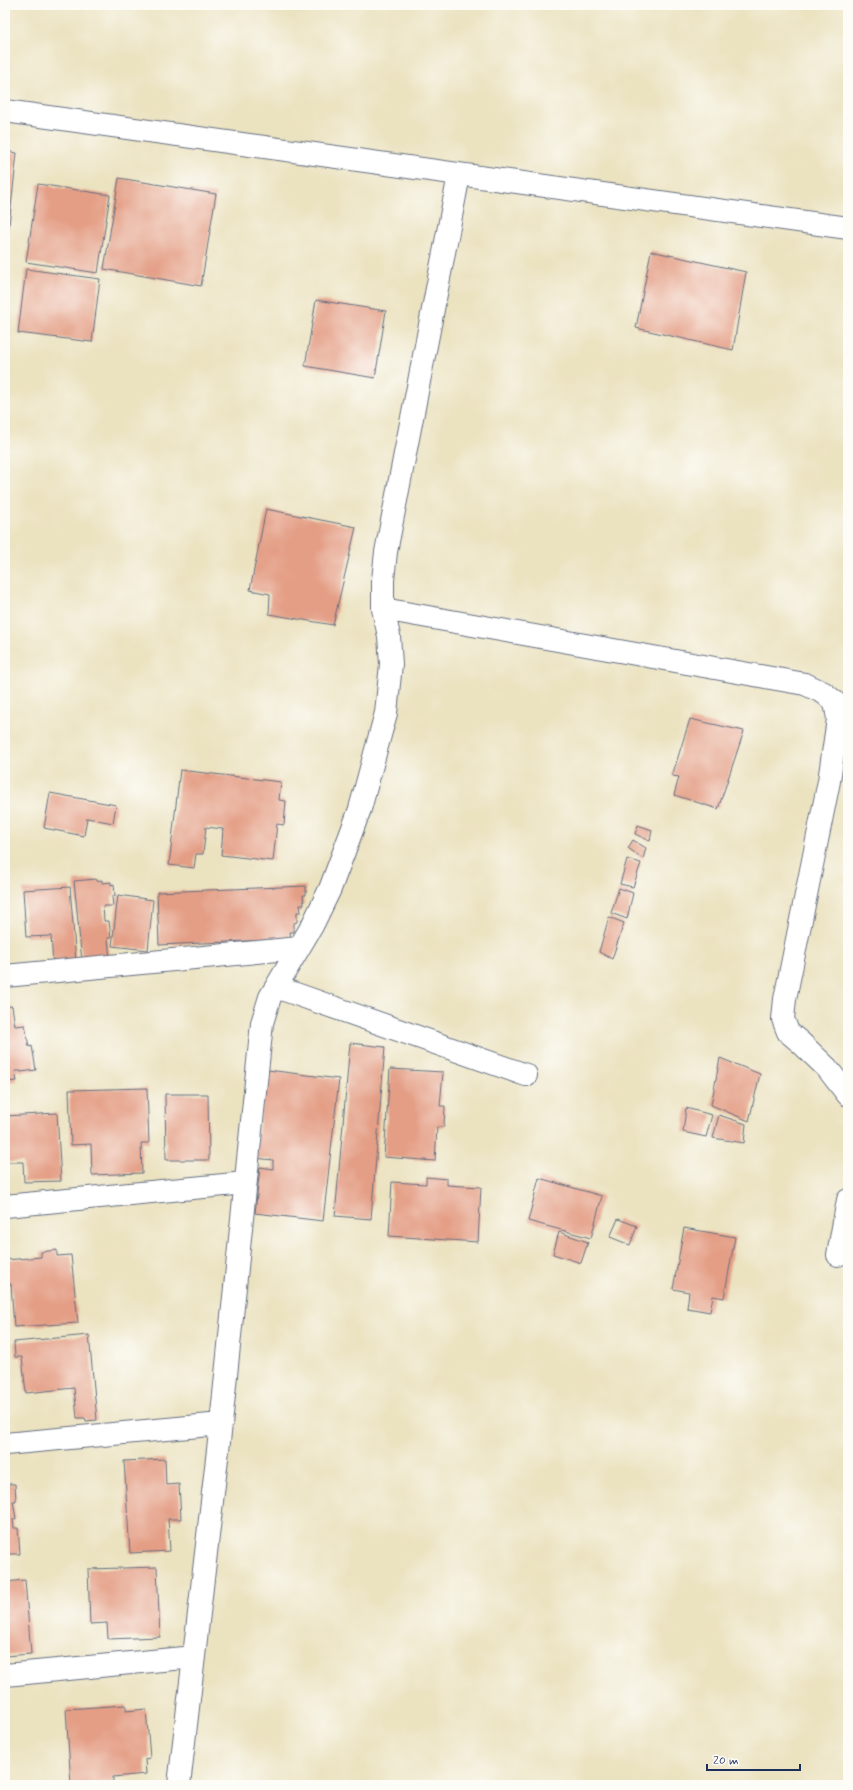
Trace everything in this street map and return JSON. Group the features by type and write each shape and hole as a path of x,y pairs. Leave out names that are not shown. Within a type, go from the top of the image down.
{"street":[{"path":"5,111 848,228"},
{"path":"179,1785 221,1424 262,1023 270,997 312,926 333,881 360,809 386,713 391,664 389,636 382,609 386,552 459,175"},
{"path":"382,609 805,684 824,692 835,702 838,719 839,783 785,999 783,1019 788,1032 827,1068 848,1095"},
{"path":"5,976 299,948"},
{"path":"276,987 526,1075"},
{"path":"5,1206 246,1183"},
{"path":"838,1255 848,1200"},
{"path":"5,1444 221,1424"},
{"path":"5,1675 194,1657"}],"building":[{"path":"5,151 17,153 6,252 5,252"},
{"path":"119,178 216,194 201,286 104,269"},
{"path":"38,184 110,195 98,273 26,262"},
{"path":"651,251 746,272 733,350 636,328"},
{"path":"26,269 100,279 92,342 18,333"},
{"path":"316,300 386,311 375,378 305,366"},
{"path":"266,509 356,527 333,625 269,614 270,594 250,590"},
{"path":"690,719 744,731 718,809 674,795 679,777 672,776"},
{"path":"180,770 281,782 279,800 286,801 284,825 277,824 273,861 221,855 223,829 206,827 203,854 196,854 194,868 169,865"},
{"path":"50,793 116,805 113,823 87,818 84,836 44,828"},
{"path":"638,825 652,830 650,841 635,834"},
{"path":"633,840 646,848 643,859 628,848"},
{"path":"627,859 641,863 633,887 620,884"},
{"path":"96,879 97,881 102,880 102,883 111,882 111,885 114,884 115,896 112,896 113,906 103,906 104,921 109,921 111,938 108,938 110,960 82,962 74,881"},
{"path":"306,886 306,895 303,895 304,905 300,905 301,912 297,912 297,922 294,923 294,932 290,932 291,939 159,945 157,892"},
{"path":"70,887 76,962 53,964 51,936 26,937 23,890"},
{"path":"619,888 633,893 627,919 611,913"},
{"path":"118,895 153,900 148,950 112,946"},
{"path":"609,917 624,923 612,959 599,952"},
{"path":"12,1006 15,1026 25,1025 29,1047 32,1046 36,1070 21,1072 15,1071 17,1081 5,1082 5,1007"},
{"path":"350,1043 385,1047 371,1219 335,1216"},
{"path":"720,1058 760,1074 749,1121 711,1105"},
{"path":"390,1069 443,1072 440,1106 445,1106 444,1127 437,1127 435,1161 384,1157"},
{"path":"268,1070 339,1079 323,1221 255,1213 260,1167 273,1169 273,1160 254,1158"},
{"path":"147,1088 149,1143 141,1143 142,1173 92,1175 91,1144 71,1145 69,1090"},
{"path":"165,1094 208,1094 209,1160 166,1160"},
{"path":"686,1108 712,1115 706,1137 683,1132"},
{"path":"57,1113 61,1181 24,1182 23,1162 5,1162 5,1116"},
{"path":"719,1115 746,1124 744,1143 713,1138"},
{"path":"426,1177 447,1179 447,1185 481,1187 478,1242 389,1236 392,1182 426,1184"},
{"path":"539,1178 602,1196 591,1238 528,1221"},
{"path":"618,1219 637,1226 630,1245 610,1237"},
{"path":"684,1228 735,1237 724,1298 713,1296 710,1312 687,1308 689,1292 673,1289"},
{"path":"559,1232 588,1242 581,1263 553,1254"},
{"path":"57,1250 57,1256 71,1255 78,1323 14,1327 11,1284 5,1285 5,1260 41,1257 41,1252"},
{"path":"89,1335 97,1420 86,1421 85,1418 77,1418 74,1388 26,1393 22,1357 15,1357 14,1342"},
{"path":"165,1459 166,1485 179,1484 181,1519 168,1519 170,1551 130,1553 124,1461"},
{"path":"5,1484 15,1484 16,1501 13,1501 16,1519 13,1519 14,1528 18,1528 20,1554 5,1554"},
{"path":"157,1567 160,1637 108,1639 107,1623 90,1624 88,1569"},
{"path":"25,1580 31,1654 5,1656 5,1582"},
{"path":"126,1705 126,1711 146,1709 150,1758 145,1759 146,1774 113,1777 113,1782 71,1785 66,1709"}]}
